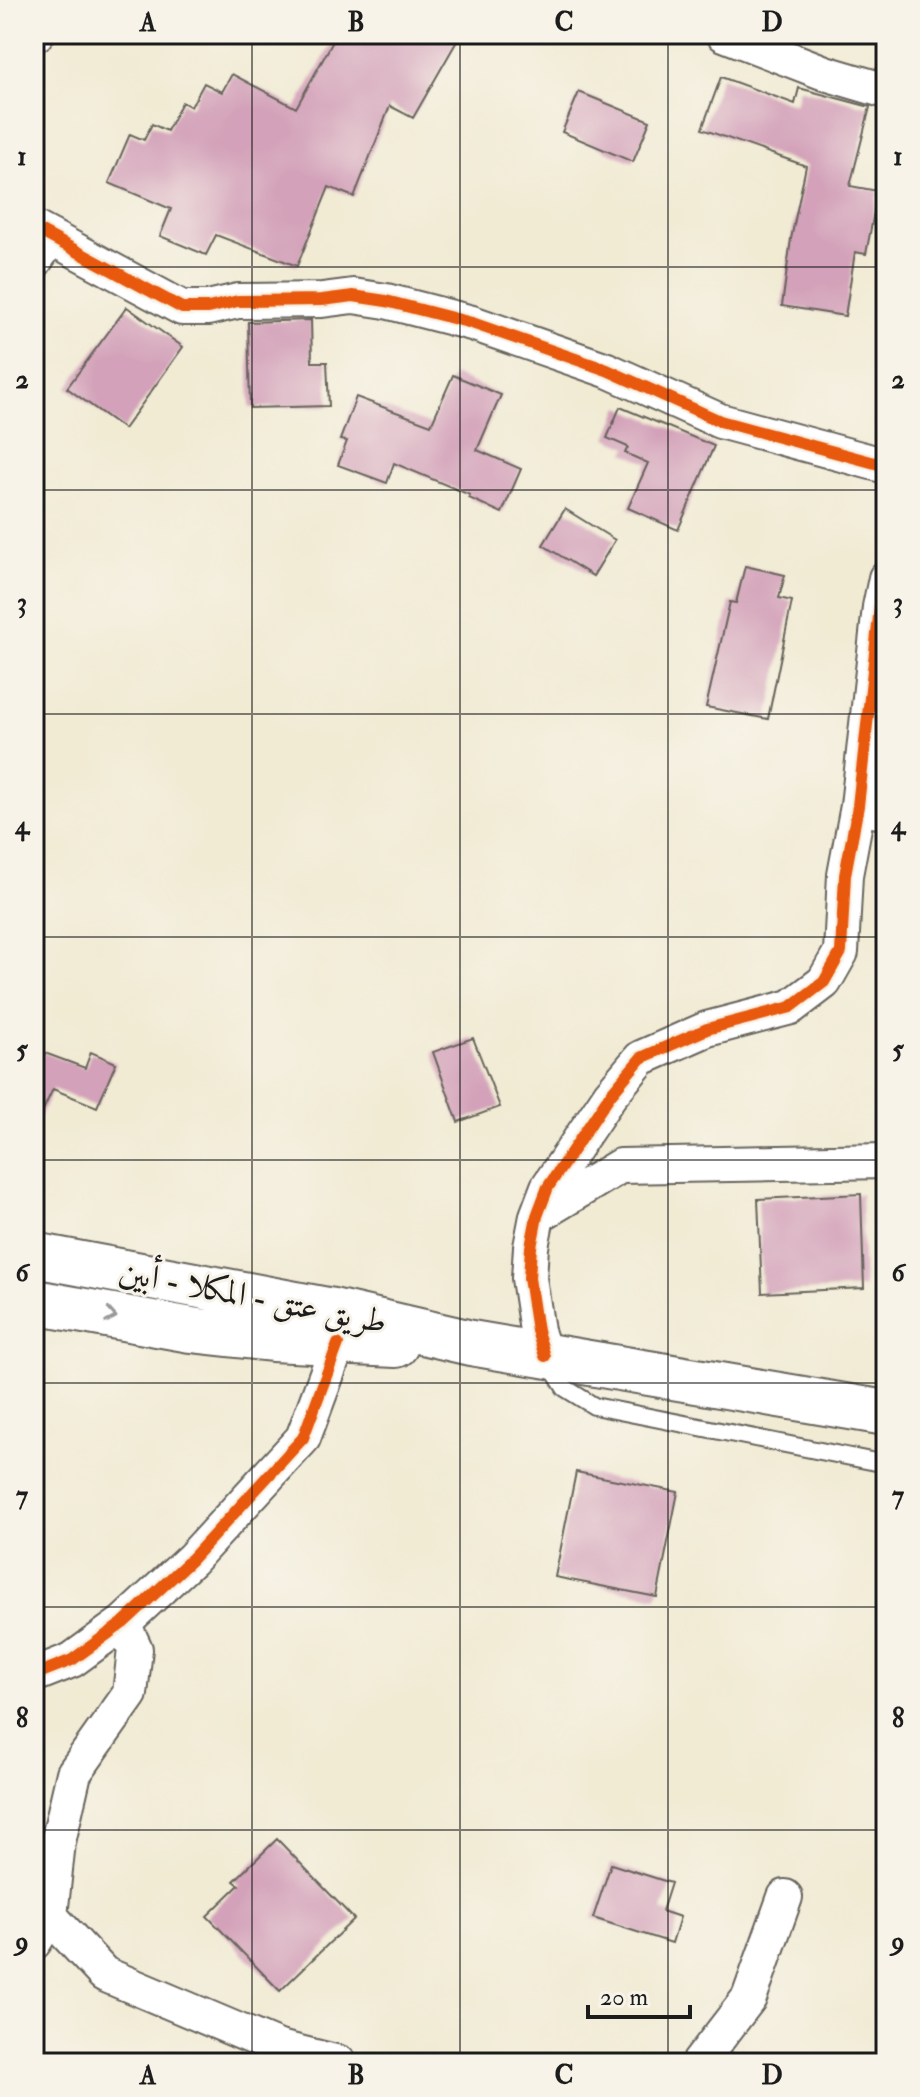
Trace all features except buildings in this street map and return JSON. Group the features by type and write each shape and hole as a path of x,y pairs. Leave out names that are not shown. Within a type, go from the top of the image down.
{"main road":[{"name":"طريق عتق - المكلا - أبين","path":"34,1255 328,1310 471,1343 886,1413"},
{"name":"طريق عتق - المكلا - أبين","path":"34,1302 191,1330 338,1344 471,1343"}],"street":[{"path":"724,34 825,73 886,91"},
{"path":"40,242 182,308 208,308 238,301 322,300 353,296 386,301 472,323 607,370 720,421 886,466"},
{"path":"545,1356 534,1318 529,1278 537,1216 548,1187 610,1095 641,1058 707,1029 791,1007 824,982 841,952 845,875 872,810 878,622 886,578"},
{"path":"537,1216 620,1166 886,1161"},
{"path":"34,1675 72,1660 123,1623 192,1559 303,1438 338,1344"},
{"path":"123,1623 135,1649 130,1694 74,1773 42,1929 104,1974 279,2048 339,2063"},
{"path":"699,2063 749,1998 785,1897"}],"lane":[{"path":"545,1356 565,1388 594,1406 886,1464"}],"cycle path":[{"path":"34,228 182,308 208,308 238,301 322,300 353,296 386,301 472,323 607,370 720,421 886,466"},
{"path":"545,1356 537,1331 529,1278 537,1216 548,1187 610,1095 641,1058 707,1029 791,1007 824,982 841,952 845,875 858,806 880,607 886,578"},
{"path":"34,1675 72,1660 123,1623 192,1559 303,1438 338,1344"}]}
